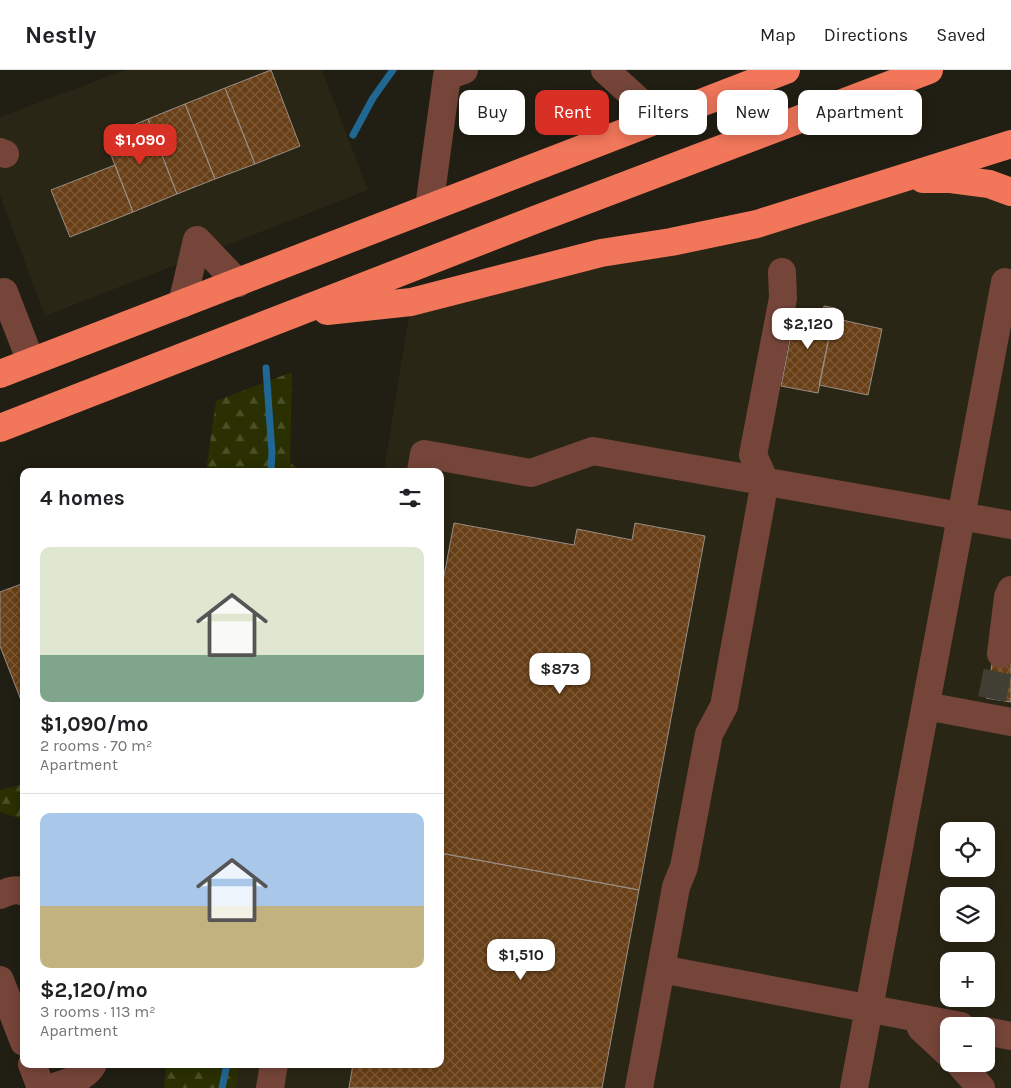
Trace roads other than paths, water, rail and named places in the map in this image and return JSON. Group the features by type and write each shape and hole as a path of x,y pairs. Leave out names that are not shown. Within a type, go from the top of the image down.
{"highway":[{"path":"707,98 762,70"},
{"path":"707,101 786,70"},
{"path":"0,428 555,212 929,70"},
{"path":"0,374 619,134"},
{"path":"293,314 411,302 601,254 757,224 1011,144"},
{"path":"899,180 951,179 989,184 1011,192"}],"lane":[{"path":"429,208 447,76 464,70"},
{"path":"605,70 627,90"},
{"path":"182,304 195,233 238,283"},
{"path":"639,1088 676,887 684,867 709,734 724,706 765,481 753,454 783,298 782,272"},
{"path":"854,1088 1005,282"},
{"path":"2,293 31,362"},
{"path":"422,468 424,454 531,474 593,451 1011,525"},
{"path":"1001,654 1008,597 1011,590"},
{"path":"926,706 996,712"},
{"path":"0,895 20,890"},
{"path":"661,969 940,1022"},
{"path":"0,980 20,1032"},
{"path":"918,1018 921,1028 940,1046"},
{"path":"995,1033 1011,1036"},
{"path":"34,1068 41,1088"},
{"path":"52,1088 80,1078 91,1068"},
{"path":"270,1088 273,1068"},
{"path":"967,1072 981,1088"}],"waterway":[{"path":"353,135 373,98 393,70"},
{"path":"266,368 272,453 271,468"},
{"path":"222,1088 226,1068"}],"tunnel":[{"path":"992,699 1001,654"}]}
